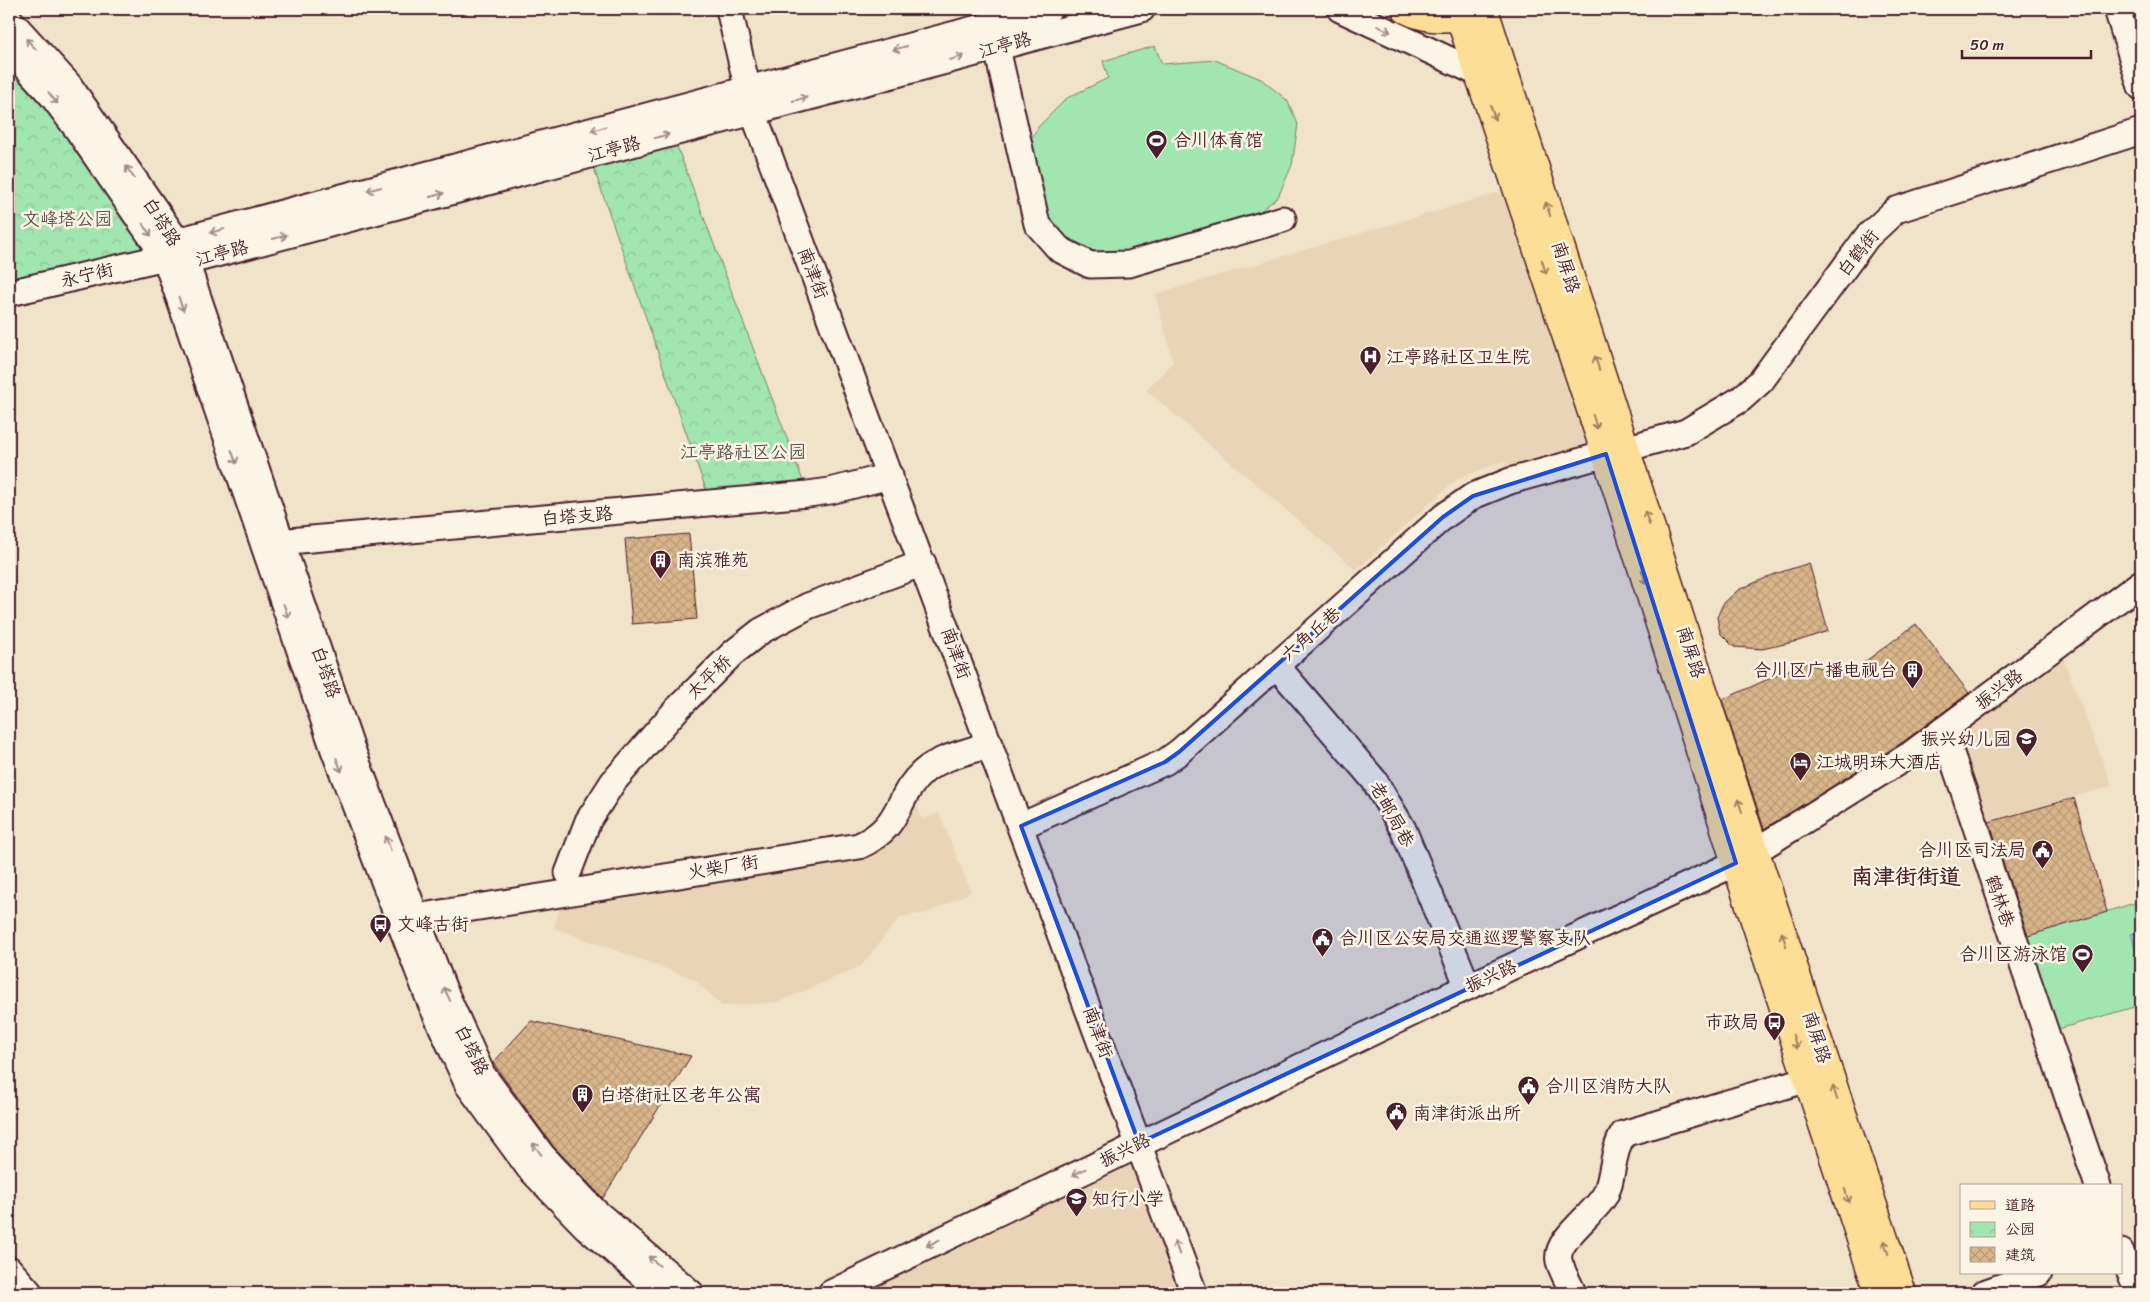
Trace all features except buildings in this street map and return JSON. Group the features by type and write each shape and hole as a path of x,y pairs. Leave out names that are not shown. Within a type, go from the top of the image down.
{"main road":[{"path":"1406,9 1440,18 1477,12"},
{"name":"南屏路","path":"1477,12 1480,74 1615,452"},
{"name":"南屏路","path":"1477,12 1615,452 1746,858 1902,1293"},
{"name":"南屏路","path":"1746,858 1808,1079 1879,1293"}],"street":[{"name":"南津街","path":"729,9 750,101 1194,1293"},
{"name":"江亭路","path":"176,254 750,101 1049,9"},
{"name":"江亭路","path":"992,27 1142,9"},
{"path":"1340,9 1480,74"},
{"path":"2117,9 2141,87"},
{"name":"白塔路","path":"9,19 69,85 176,254 273,542 444,990 482,1074 542,1155 595,1211 691,1293"},
{"path":"992,27 1037,224 1059,249 1090,265 1129,264 1284,219"},
{"name":"白塔路","path":"9,48 53,97 176,254"},
{"name":"白鹤街","path":"1615,452 1686,432 1741,399 1761,382 1867,237 1896,210 2141,131"},
{"name":"永宁街","path":"9,293 176,254"},
{"name":"六角丘巷","path":"1021,826 1165,762 1443,517 1473,496 1510,481 1615,452"},
{"name":"白塔支路","path":"273,542 808,494 830,491 890,476"},
{"name":"白塔路","path":"273,542 334,750 429,999 468,1084 529,1168 586,1226 663,1293"},
{"name":"太平桥","path":"568,873 588,821 612,782 678,708 733,654 762,631 808,606 923,564"},
{"name":"振兴路","path":"831,1293 1139,1143 1746,858 1911,754 2141,583"},
{"name":"老邮局巷","path":"1276,665 1374,780 1403,828 1468,987"},
{"name":"鹤林巷","path":"1943,730 2097,1184"},
{"name":"火柴厂街","path":"416,916 859,846 872,840 891,823 916,780 924,771 934,764 990,744"},
{"path":"1573,1293 1559,1260 1560,1251 1566,1239 1601,1203 1606,1192 1618,1143 1623,1134 1808,1079"},
{"path":"2122,1254 2139,1293"},
{"path":"9,1269 30,1293"},
{"path":"1984,1293 2036,1274"}],"highlighted area":[{"path":"1606,454 1736,863 1139,1143 1021,826 1165,762 1179,752 1443,517 1473,496"}],"shaded area":[{"name":"江亭路社区卫生院","path":"1518,187 1606,454 1510,481 1504,461 1458,478 1356,570 1146,390 1173,362 1155,294"},
{"name":"振兴幼儿园","path":"2058,645 2112,786 1974,826 1943,730"},
{"path":"910,790 922,820 939,813 971,892 928,913 900,917 861,966 779,1002 722,1006 694,979 554,928 563,893 859,846"},
{"name":"知行小学","path":"1139,1143 1194,1293 831,1293"}],"green space":[{"name":"合川体育馆","path":"1155,46 1162,64 1215,60 1261,79 1287,100 1298,124 1292,165 1278,197 1234,232 1145,259 1059,249 1021,154 1039,126 1067,98 1108,78 1103,61"},
{"name":"文峰塔公园","path":"9,48 165,257 9,294"},
{"name":"江亭路社区公园","path":"672,133 808,494 711,504 589,155"},
{"name":"合川区游泳馆","path":"2141,901 2141,1005 2045,1033 2013,940"}],"water":[{"path":"2141,931 2141,968 2131,934"}],"place":[{"name":"合川体育馆","path":"1157,159"},
{"name":"江亭路社区卫生院","path":"1370,376"},
{"name":"南滨雅苑","path":"661,579"},
{"name":"合川区广播电视台","path":"1913,689"},
{"name":"振兴幼儿园","path":"2027,758"},
{"name":"江城明珠大酒店","path":"1800,781"},
{"name":"合川区司法局","path":"2042,869"},
{"name":"文峰古街","path":"381,943"},
{"name":"合川区公安局交通巡逻警察支队","path":"1323,957"},
{"name":"合川区游泳馆","path":"2083,973"},
{"name":"市政局","path":"1775,1041"},
{"name":"合川区消防大队","path":"1529,1105"},
{"name":"白塔街社区老年公寓","path":"583,1114"},
{"name":"南津街派出所","path":"1397,1132"},
{"name":"知行小学","path":"1076,1218"}],"district":[{"name":"南津街街道","path":"1906,876"}]}
